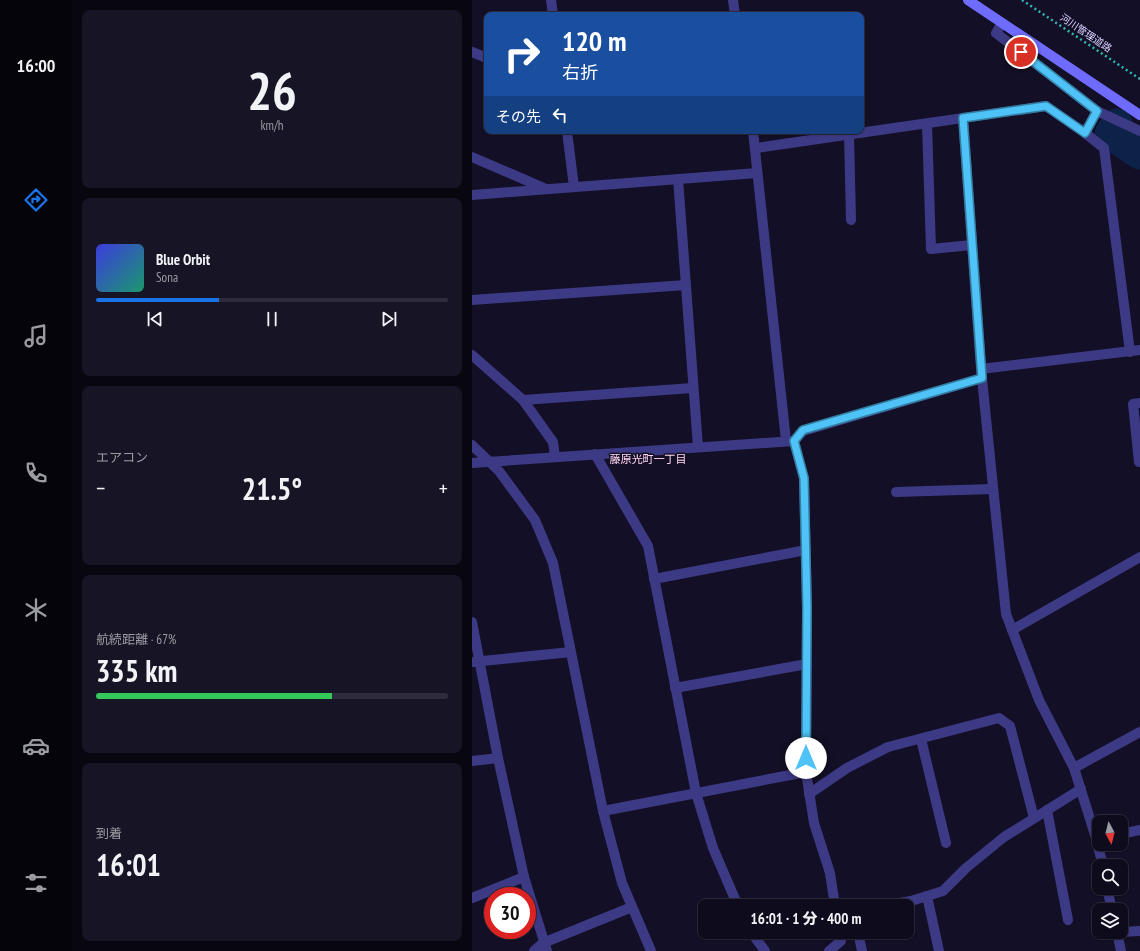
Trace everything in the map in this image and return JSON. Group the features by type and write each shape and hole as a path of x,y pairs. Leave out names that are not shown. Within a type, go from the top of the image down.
{"street":[{"path":"551,0 553,12"},
{"path":"733,0 735,12"},
{"path":"968,0 1140,115"},
{"path":"1002,23 996,33 1097,111 1140,131"},
{"path":"472,52 484,57"},
{"path":"864,133 1046,106 1104,148 1130,352"},
{"path":"1085,133 1097,111"},
{"path":"963,118 982,373 1006,614 1039,700 1074,768 1092,821"},
{"path":"928,124 931,249 972,245"},
{"path":"567,134 574,187"},
{"path":"754,134 790,441 804,478 806,550 806,772 814,823 830,874 834,899"},
{"path":"756,148 821,135 856,134"},
{"path":"849,135 851,220"},
{"path":"472,157 546,189"},
{"path":"472,195 757,173"},
{"path":"678,179 698,447"},
{"path":"472,300 686,285"},
{"path":"472,463 790,441 803,430 982,373 1140,350"},
{"path":"472,355 523,400 553,442 555,457"},
{"path":"523,400 693,388"},
{"path":"1139,462 1133,404 1140,403"},
{"path":"472,445 499,471 535,520 553,563 603,810 622,883 651,951"},
{"path":"595,454 648,546 696,793 713,848 735,899"},
{"path":"896,492 993,489"},
{"path":"654,579 806,550"},
{"path":"1012,630 1140,557"},
{"path":"472,622 476,662 524,877 545,947"},
{"path":"476,662 571,652"},
{"path":"675,688 806,664"},
{"path":"809,794 847,768 888,747 999,718 1010,726 1034,818"},
{"path":"1074,768 1140,732"},
{"path":"921,739 946,843"},
{"path":"472,762 498,758"},
{"path":"603,810 806,772"},
{"path":"914,899 942,890 1004,837 1081,789"},
{"path":"1047,810 1068,920"},
{"path":"1128,833 1140,830"},
{"path":"472,898 524,877"},
{"path":"927,896 939,951"},
{"path":"534,951 632,907"},
{"path":"1128,932 1140,931"},
{"path":"756,939 765,951"},
{"path":"829,951 841,941 841,939"},
{"path":"859,939 862,951"},
{"path":"1118,939 1121,951"}],"path":[{"name":"河川管理道路","path":"1022,0 1140,80"}],"waterway":[{"path":"1117,124 1110,134 1140,154"}],"district":[{"name":"藤原光町一丁目","path":"648,459"}],"route":[{"path":"806,758 807,608 804,478 794,441 803,430 982,378 963,118 1046,106 1085,133 1097,111 1021,52"}]}
